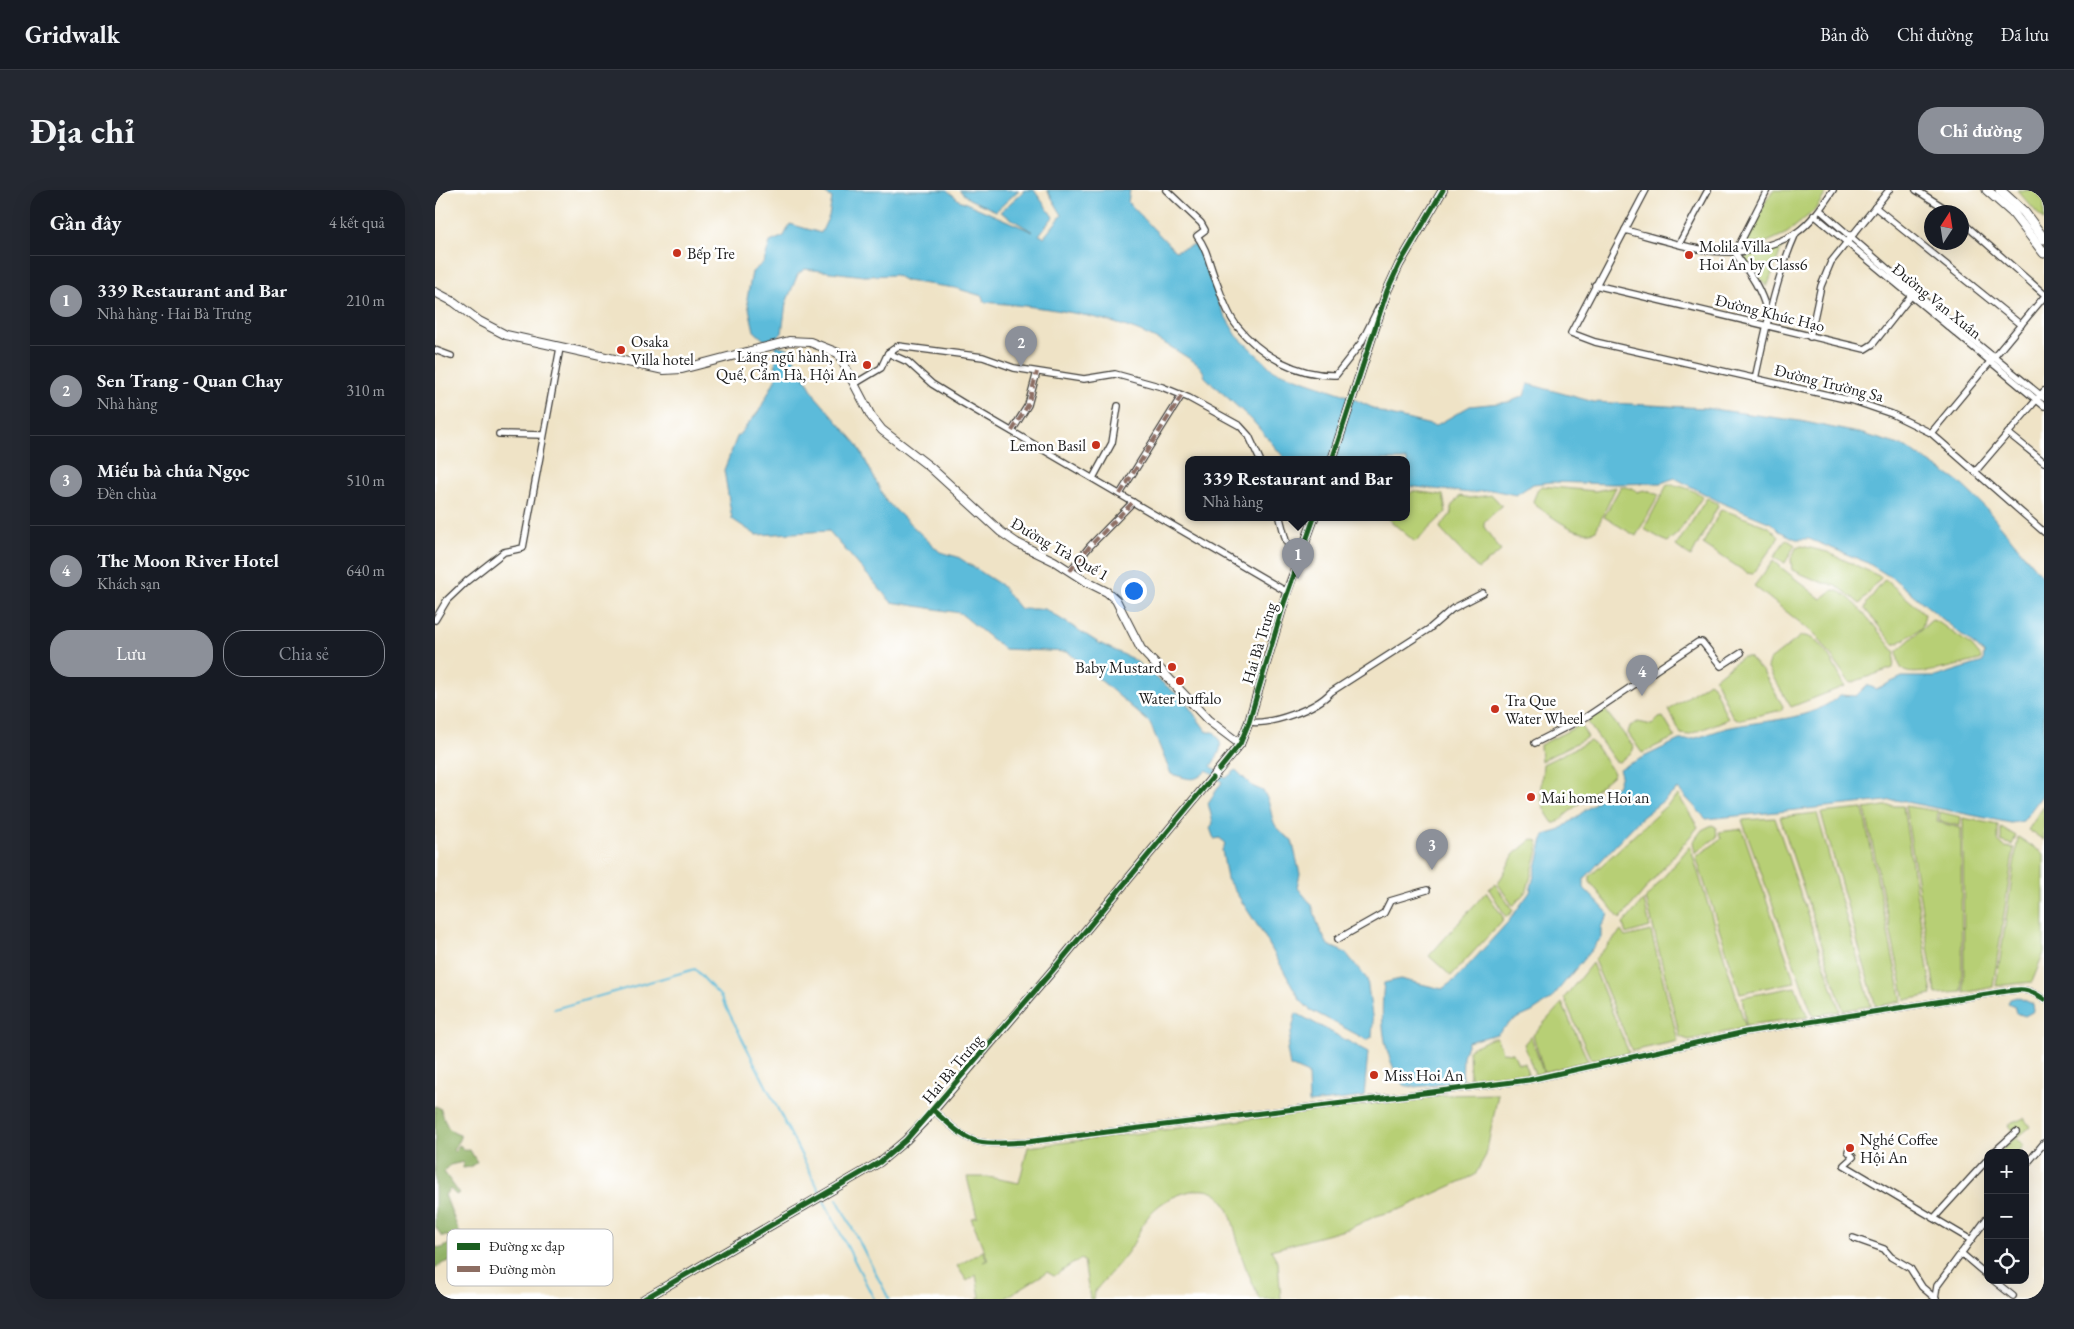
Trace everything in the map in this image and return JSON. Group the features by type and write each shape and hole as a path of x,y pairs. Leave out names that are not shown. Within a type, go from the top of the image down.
{"main road":[{"path":"1987,190 2013,213 2044,253"},
{"path":"2000,190 2024,212 2044,240"}],"street":[{"path":"1166,190 1201,222 1205,230 1197,236 1205,246 1217,284 1236,325 1256,345 1283,363 1307,372 1336,375 1361,342 1384,299 1399,265 1443,190"},
{"path":"1595,285 1646,190"},
{"path":"1679,244 1707,190"},
{"path":"1735,253 1767,190"},
{"path":"1755,379 1768,317 1785,258 1796,233 1820,210 1833,190"},
{"path":"1810,337 1825,276 1847,240 1889,190"},
{"path":"1916,190 1940,205"},
{"path":"2041,190 2044,195"},
{"path":"1875,207 2021,325"},
{"name":"Đường Vạn Xuân","path":"1820,210 1847,240"},
{"name":"Đường Vạn Xuân","path":"1814,215 1992,359 2041,396 2044,406"},
{"path":"1931,433 2044,296 1969,227"},
{"path":"1625,230 1679,244 1735,253 1765,246 1796,233"},
{"path":"1735,253 1757,282 1763,294 1768,317"},
{"name":"Đường Khúc Hạo","path":"1595,285 1865,349 1873,344 1912,295"},
{"name":"Đường Trường Sa","path":"1595,285 1571,334 1595,342 1854,401 1892,414 1931,433 2044,532"},
{"name":"Đường Trà Quế 1","path":"435,292 454,302 493,329 506,335 664,370 681,368 789,341 810,342 838,353 856,383 871,416 882,430 930,467 1001,532 1017,543 1107,592 1116,600 1141,649 1208,720 1240,744"},
{"path":"1333,456 1384,299"},
{"path":"856,383 881,368 888,353 895,346 983,357 1014,368 1084,379 1115,374 1162,387 1182,395 1240,426 1249,436 1258,456"},
{"path":"435,620 447,600 467,581 504,552 523,548 559,348"},
{"path":"435,350 451,356"},
{"path":"888,353 908,362 932,384 1287,592"},
{"path":"1012,431 1028,405 1037,372"},
{"path":"1120,494 1182,395"},
{"path":"1975,472 2041,396"},
{"path":"1093,478 1112,443 1118,406"},
{"path":"2008,433 2044,462"},
{"path":"499,434 543,436"},
{"path":"1070,571 1090,546 1133,502"},
{"path":"1281,521 1286,541 1298,564"},
{"name":"Hai Bà Trưng","path":"643,1299 880,1162 906,1140 933,1110 1053,970 1240,744 1249,722 1287,592 1312,521"},
{"path":"1249,722 1283,718 1326,698 1331,692 1429,629 1452,609 1483,593"},
{"path":"1535,743 1586,717 1698,642 1702,642 1721,666 1741,653"},
{"path":"1338,939 1383,913 1390,901 1427,890"},
{"path":"933,1110 968,1140 983,1144 1026,1142 1510,1083 1745,1032 2000,992 2022,989 2031,990 2044,999"},
{"path":"1998,1149 2017,1132"},
{"path":"2029,1161 2044,1143"},
{"path":"1850,1148 1848,1151 1853,1157 1844,1165 1971,1240"},
{"path":"1935,1218 1984,1163"},
{"path":"1935,1299 1937,1286 1984,1222"},
{"path":"1853,1238 1883,1249 1891,1257 1910,1268 1922,1287 1935,1299"},
{"path":"1961,1253 1984,1273"},
{"path":"1998,1284 2013,1296"}],"green space":[{"path":"1773,190 1828,190 1815,210 1787,233 1765,243 1738,245"},
{"path":"2017,190 2034,190 2044,202 2044,221"},
{"path":"1782,247 1767,287 1743,257"},
{"path":"1667,485 1686,488 1703,496 1677,534 1667,542 1644,529"},
{"path":"1541,486 1595,491 1616,487 1596,530 1581,532 1564,525 1535,505 1533,501"},
{"path":"1621,486 1634,489 1637,492 1644,490 1659,495 1636,536 1604,517"},
{"path":"1413,491 1443,495 1446,512 1415,542 1390,521 1410,521 1410,494"},
{"path":"1492,495 1502,506 1484,522 1484,527 1501,551 1478,569 1440,527 1451,514 1451,507 1460,496 1470,498"},
{"path":"1707,498 1717,503 1718,506 1691,557 1676,546"},
{"path":"1721,509 1769,527 1779,537 1753,574 1747,573 1703,544"},
{"path":"1786,539 1795,545 1785,563 1774,557"},
{"path":"1802,546 1827,552 1881,577 1860,604 1838,587 1792,570 1791,559 1796,548"},
{"path":"1773,561 1821,599 1833,590 1849,598 1895,652 1893,668 1850,683 1817,636 1754,586"},
{"path":"1885,579 1925,614 1922,628 1897,644 1893,644 1865,609 1867,603"},
{"path":"1932,620 1938,622 1972,646 1981,657 1980,660 1928,672 1917,673 1903,670 1899,664 1897,651"},
{"path":"1801,636 1815,640 1833,663 1845,686 1791,707 1767,667 1770,660"},
{"path":"1742,657 1749,657 1763,672 1783,706 1782,710 1737,720 1733,718 1715,678"},
{"path":"1709,682 1713,685 1728,719 1688,735 1681,734 1669,710"},
{"path":"1605,710 1634,747 1632,752 1619,762 1615,761 1588,723 1591,718"},
{"path":"1663,717 1675,737 1642,753 1628,733 1630,726 1638,722 1652,725 1659,718"},
{"path":"1580,725 1588,737 1541,761 1540,745"},
{"path":"1590,741 1595,745 1614,773 1556,823 1553,823 1542,802 1543,764"},
{"path":"1678,795 1698,827 1620,919 1590,882 1590,876"},
{"path":"1903,806 1932,995 1905,1000 1865,809"},
{"path":"1905,806 1938,811 1937,822 1961,828 1962,992 1936,994 1935,991"},
{"path":"2044,806 2044,840 2028,830"},
{"path":"1863,809 1902,1001 1876,1007 1821,813"},
{"path":"1940,812 1961,817 1960,826 1939,821"},
{"path":"1817,813 1871,1006 1843,1010 1780,817"},
{"path":"1775,818 1840,1011 1813,1016 1742,820"},
{"path":"1963,818 1998,825 1998,841 2005,847 2014,848 1993,987 1964,993"},
{"path":"1712,825 1716,827 1717,837 1695,853 1693,842 1702,830"},
{"path":"2001,827 2016,836 2012,845 2001,841"},
{"path":"1742,829 1795,982 1740,993 1696,857 1721,839 1719,832"},
{"path":"2018,837 2044,854 2044,953 2032,982 1996,986"},
{"path":"1532,839 1537,841 1539,846 1527,890 1513,906 1498,884 1514,854"},
{"path":"1690,846 1745,1025 1744,1028 1689,1040 1680,1037 1646,898"},
{"path":"1495,884 1513,911 1506,917 1489,889"},
{"path":"1486,892 1503,917 1502,921 1451,976 1429,956"},
{"path":"1644,900 1650,927 1626,934 1623,924"},
{"path":"1621,931 1625,937 1651,931 1678,1041 1632,1051 1594,960"},
{"path":"1592,963 1629,1053 1591,1060 1564,998"},
{"path":"1795,987 1808,1017 1746,1025 1742,997"},
{"path":"1562,1003 1588,1061 1544,1072 1533,1035"},
{"path":"1531,1036 1543,1072 1535,1075 1524,1044"},
{"path":"1497,1038 1502,1052 1513,1053 1518,1063 1525,1063 1528,1075 1470,1083 1469,1049"},
{"path":"1498,1094 1486,1155 1475,1175 1401,1209 1376,1216 1348,1229 1271,1250 1278,1262 1281,1299 1259,1299 1244,1262 1228,1208 1222,1199 1213,1192 1202,1190 1177,1195 1151,1213 1128,1252 1095,1291 1094,1299 1090,1299 1084,1261 1080,1259 1054,1276 1047,1272 1004,1299 977,1299 980,1297 976,1275 967,1281 957,1266 983,1251 987,1260 983,1262 988,1260 971,1218 977,1217 967,1177 988,1177 1019,1183 1028,1147 1442,1095"},
{"path":"435,1106 440,1108 451,1131 460,1135 460,1140 453,1150 455,1152 459,1145 463,1150 470,1150 477,1162 470,1167 463,1168 463,1162 450,1165 444,1172 459,1193 456,1195 450,1189 445,1195 458,1229 447,1229 447,1236 441,1236 435,1225"},
{"path":"2024,1118 2030,1127 2017,1138 2008,1125"},
{"path":"2015,1138 2024,1145 2021,1149 2002,1149"},
{"path":"447,1245 447,1262 435,1269 435,1247 442,1248"}],"water":[{"path":"824,190 947,190 959,200 1033,232 1000,212 1025,190 1034,190 1053,217 1039,235 1044,237 1062,215 1047,190 1130,190 1128,202 1175,251 1197,244 1213,278 1216,298 1237,336 1273,370 1343,394 1386,414 1435,426 1470,406 1509,402 1524,396 1528,384 1594,402 1705,408 1800,421 1863,434 1906,447 1959,482 1986,508 2044,579 2044,793 2023,821 2011,823 1896,800 1706,819 1678,789 1640,819 1584,879 1584,888 1609,914 1601,927 1601,938 1550,1000 1532,1012 1512,1021 1497,1034 1468,1042 1463,1056 1462,1083 1413,1087 1403,1085 1391,1061 1384,1036 1382,1010 1384,983 1400,979 1442,989 1456,979 1508,922 1530,892 1544,835 1558,831 1617,786 1621,775 1619,769 1679,740 1697,738 1741,725 1801,715 1828,704 1840,695 1856,696 1867,685 1876,689 1902,677 1935,677 1983,662 1984,653 1894,579 1866,562 1809,539 1796,539 1779,531 1771,523 1722,503 1675,478 1661,483 1552,482 1533,484 1516,495 1492,490 1471,493 1410,486 1410,456 1283,456 1252,420 1205,377 1202,369 1196,363 1160,341 1112,322 1061,311 984,302 982,296 955,288 906,281 895,275 865,276 805,269 798,274 786,303 782,333 777,338 764,340 754,331 747,299 752,272 764,262 770,242 784,236 790,224 821,233 829,216 832,198 823,192"},
{"path":"959,190 1019,190 996,211 969,199"},
{"path":"775,345 788,348 816,397 857,444 886,501 940,552 958,557 1001,585 1020,609 1045,609 1099,643 1133,659 1184,700 1207,732 1214,732 1220,741 1220,749 1211,766 1226,778 1236,770 1252,786 1263,791 1267,798 1274,823 1283,834 1292,840 1300,874 1297,887 1312,905 1319,928 1328,945 1346,953 1367,979 1373,1023 1372,1037 1367,1040 1309,1009 1300,1000 1265,937 1227,879 1222,850 1225,844 1220,838 1214,839 1210,828 1213,823 1208,803 1222,782 1207,770 1198,777 1191,779 1171,774 1150,723 1068,652 1004,649 960,613 891,602 829,531 756,535 732,519 724,470 737,437 759,411 776,378"},
{"path":"2017,997 2033,1004 2034,1011 2025,1016 2016,1013 2014,1006 2008,1003 2010,999"},
{"path":"1296,1013 1368,1052 1364,1097 1309,1103 1308,1074 1290,1066 1287,1050"}],"waterway":[{"path":"554,1009 695,969 721,997 821,1194"},
{"path":"823,1199 874,1299"},
{"path":"837,1199 889,1299"}],"marked path":[{"path":"1012,431 1028,405 1037,372"},
{"path":"1120,494 1182,395"},
{"path":"1070,571 1090,546 1133,502"}],"cycle path":[{"path":"1333,456 1387,291 1399,265 1443,190"},
{"path":"1219,770 1240,744 1249,722 1284,603 1313,521"},
{"path":"644,1299 880,1162 906,1140 1053,970 1212,778"},
{"path":"933,1110 957,1131 975,1141 984,1143 1026,1142 1529,1080 1745,1032 2007,991 2027,991 2044,999"}],"place":[{"name":"Bếp Tre","path":"677,253"},
{"name":"Molila Villa Hoi An by Class6","path":"1689,255"},
{"name":"Osaka Villa hotel","path":"621,350"},
{"name":"Lăng ngũ hành, Trà Quế, Cẩm Hà, Hội An","path":"867,365"},
{"name":"Sen Trang - Quan Chay","path":"1021,367"},
{"name":"Lemon Basil","path":"1096,445"},
{"name":"339 Restaurant and Bar","path":"1298,579"},
{"name":"Baby Mustard","path":"1172,667"},
{"name":"Water buffalo","path":"1180,681"},
{"name":"The Moon River Hotel","path":"1642,696"},
{"name":"Tra Que Water Wheel","path":"1495,709"},
{"name":"Mai home Hoi an","path":"1531,797"},
{"name":"Miếu bà chúa Ngọc","path":"1432,870"},
{"name":"Miss Hoi An","path":"1374,1075"},
{"name":"Nghé Coffee Hội An","path":"1850,1148"}]}
